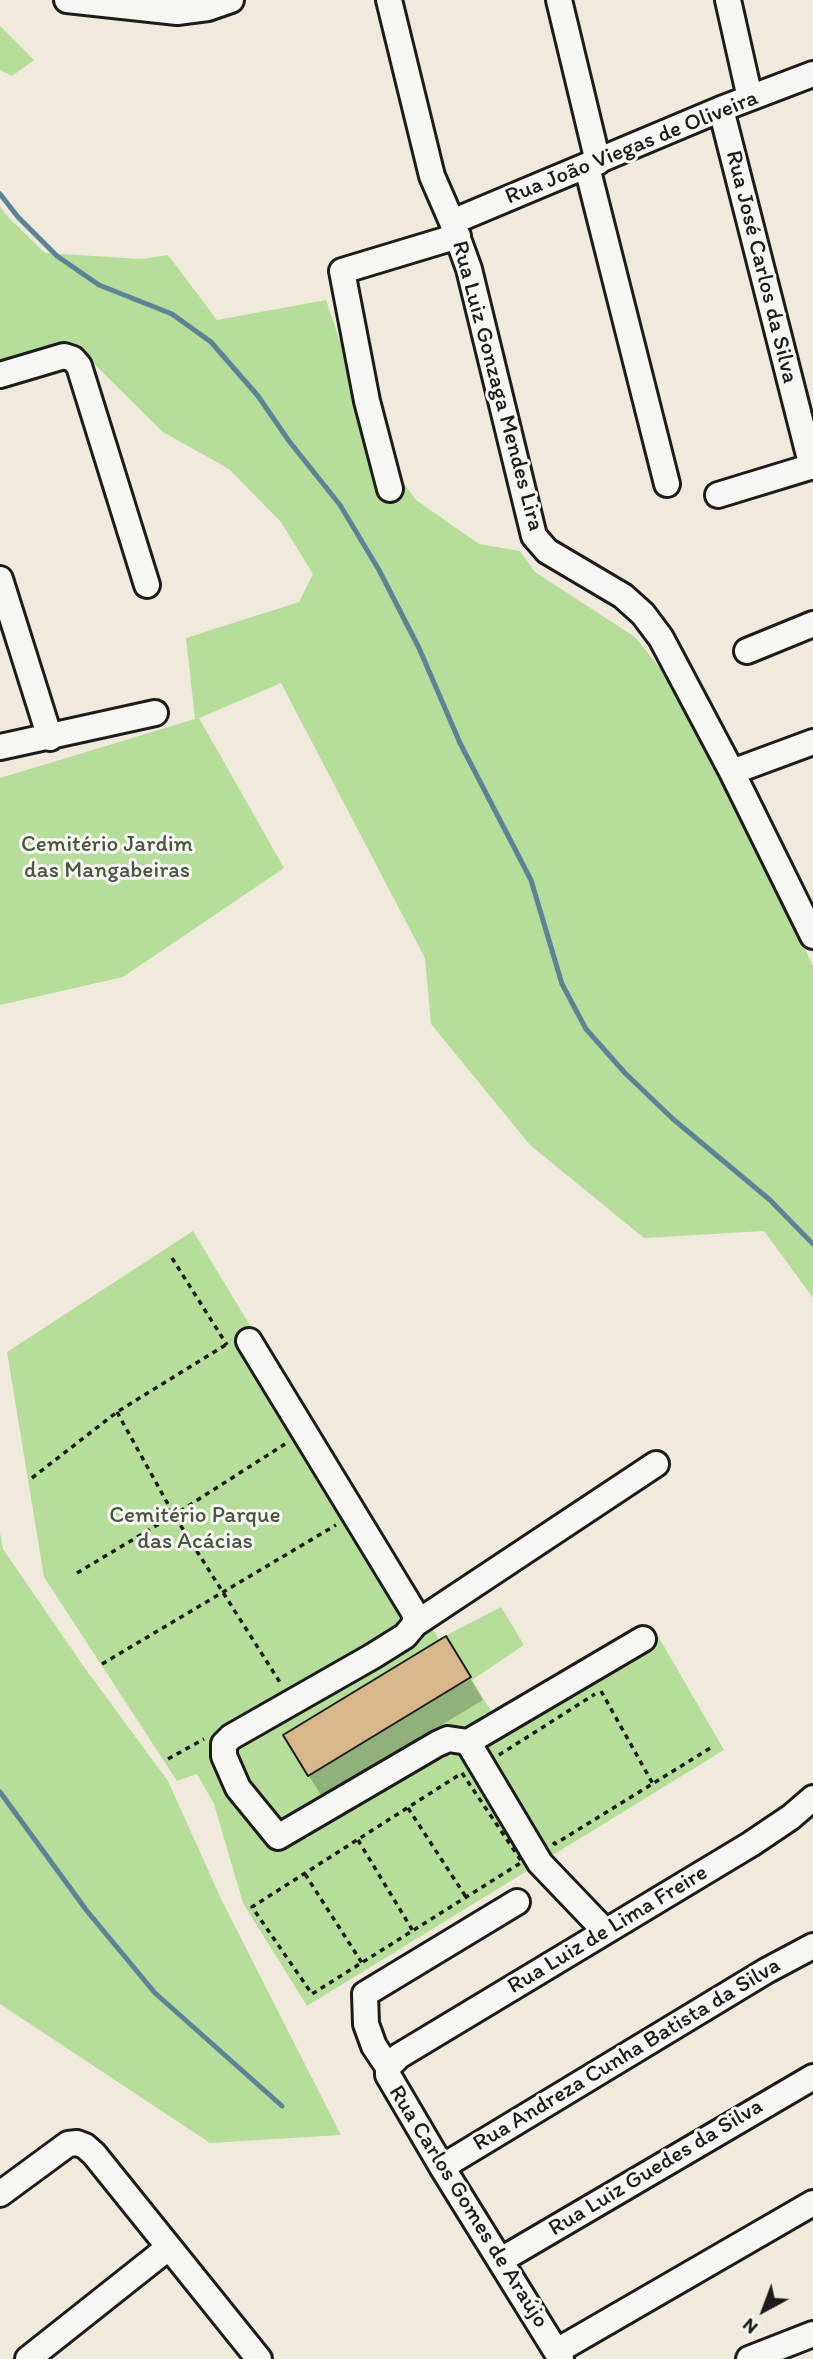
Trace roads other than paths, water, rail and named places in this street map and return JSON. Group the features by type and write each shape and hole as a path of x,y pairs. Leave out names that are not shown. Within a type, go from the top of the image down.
{"street":[{"path":"66,0 177,12 208,8 231,0"},
{"name":"Rua Luiz Gonzaga Mendes Lira","path":"389,0 432,176 469,269 534,536 547,551 623,596 643,614 661,638 807,908 813,936"},
{"path":"559,0 592,164 667,484"},
{"path":"728,0 750,98"},
{"name":"Rua João Viegas de Oliveira","path":"390,489 367,401 342,271 455,229 592,164 721,109 813,75"},
{"name":"Rua José Carlos da Silva","path":"721,109 812,466"},
{"path":"0,375 64,356 73,359 79,366 147,585"},
{"path":"718,495 812,466"},
{"path":"0,579 50,737"},
{"path":"747,651 813,624"},
{"path":"0,747 155,713"},
{"path":"732,772 813,742"},
{"path":"236,1347 415,1614 415,1625"},
{"path":"643,1639 468,1742 448,1739 437,1744 278,1837 238,1788 224,1756 224,1744 231,1737 405,1636 415,1625 656,1464"},
{"path":"468,1742 540,1863 604,1931"},
{"name":"Rua Luiz de Lima Freire","path":"393,2062 604,1931 751,1844 791,1817 813,1798"},
{"name":"Rua Carlos Gomes de Araújo","path":"517,1902 365,1994 366,2024 373,2046 393,2062 388,2076 559,2355"},
{"name":"Rua Andreza Cunha Batista da Silva","path":"442,2167 766,1970 813,1946"},
{"name":"Rua Luiz Guedes da Silva","path":"500,2260 813,2077"},
{"path":"0,2194 68,2144 77,2143 94,2154 259,2359"},
{"path":"559,2355 813,2203"},
{"path":"28,2359 168,2248"},
{"path":"749,2359 813,2334"}],"waterway":[{"path":"0,194 18,217 57,256 99,285 172,314 211,342 258,396 289,441 340,505 379,570 419,648 460,743 531,880 562,984 586,1029 625,1073 673,1119 770,1200 813,1244"},
{"path":"0,1792 87,1911 155,1993 282,2106"}],"park label":[{"name":"Cemitério Jardim das Mangabeiras","path":"107,858"},
{"name":"Cemitério Parque das Acácias","path":"195,1529"}]}
